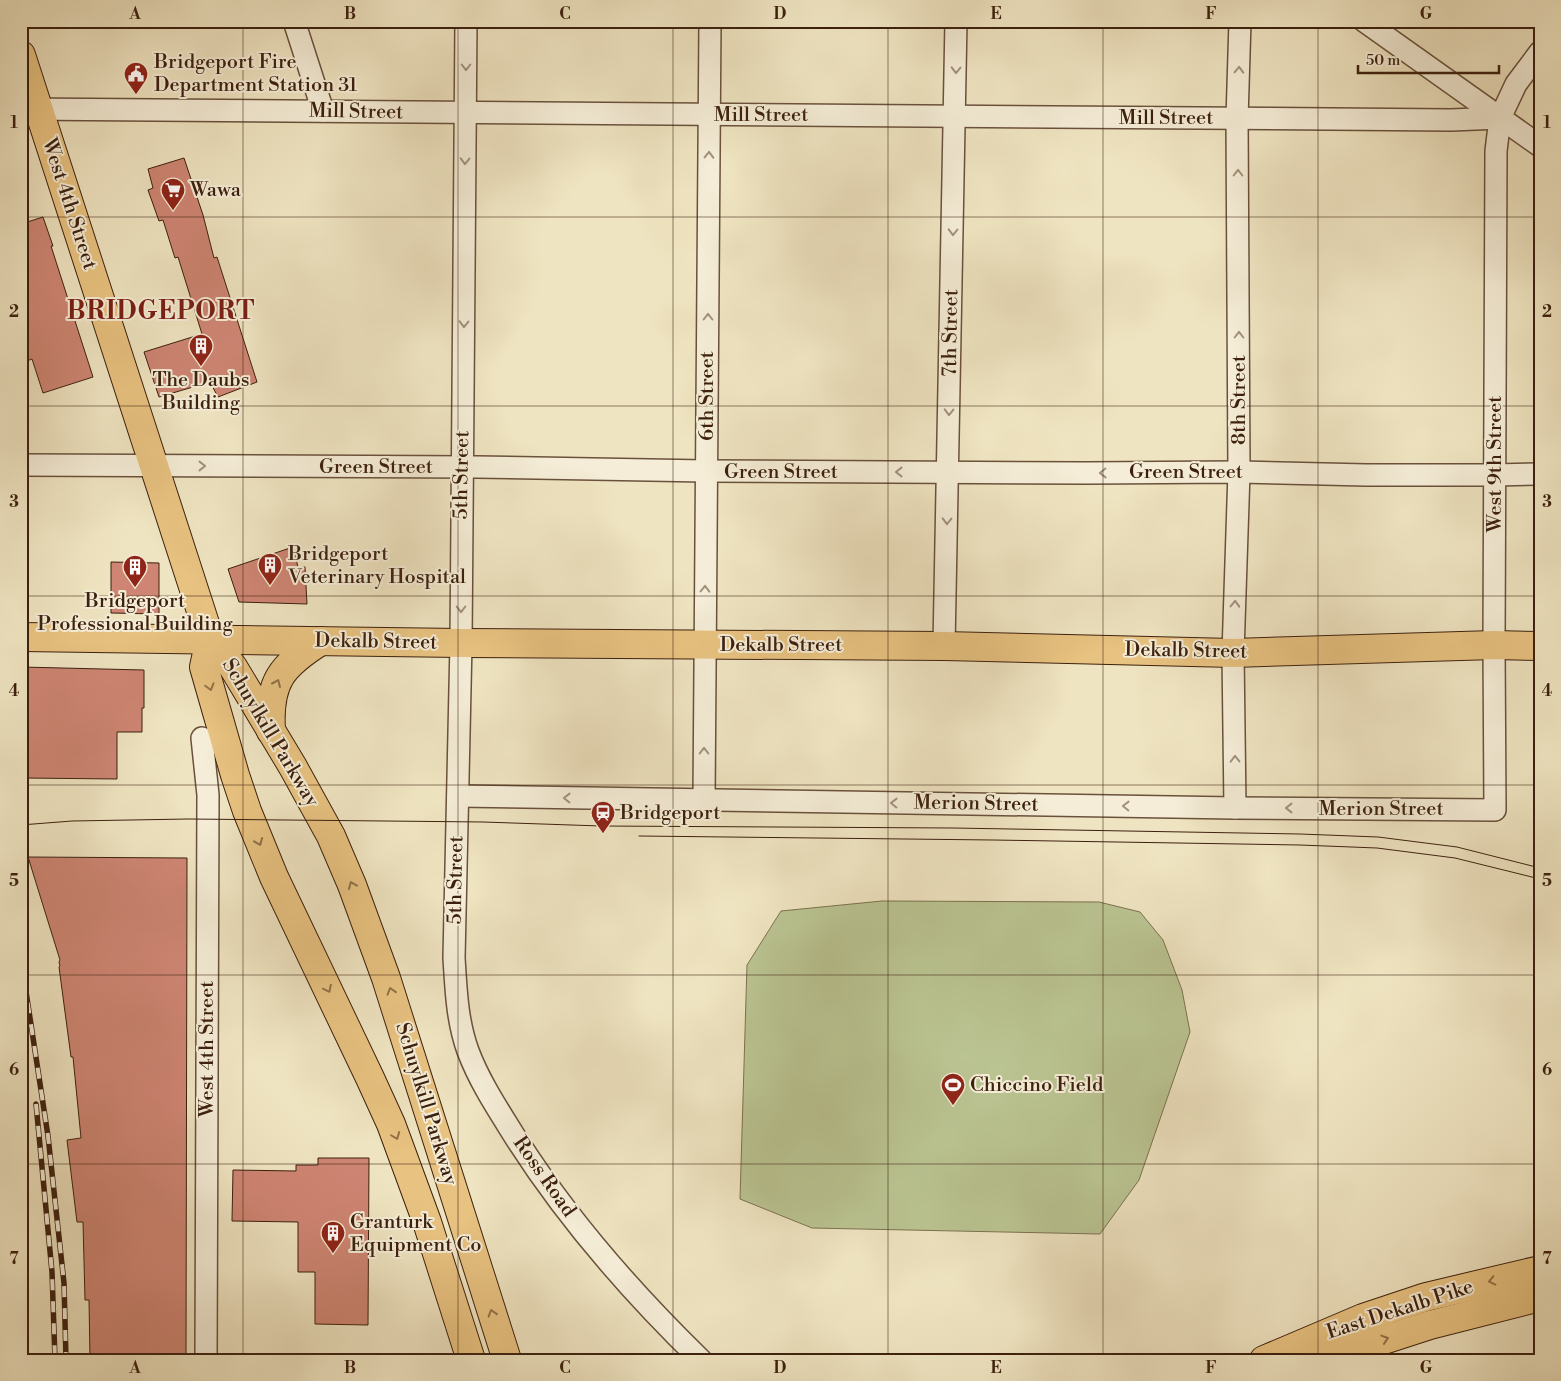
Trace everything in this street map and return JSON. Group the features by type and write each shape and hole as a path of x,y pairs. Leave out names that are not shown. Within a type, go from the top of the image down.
{"main road":[{"name":"West 4th Street","path":"21,55 30,109 154,466 210,639"},
{"name":"Dekalb Street","path":"28,637 461,643 944,646 1233,653 1494,645 1540,646"},
{"name":"Schuylkill Parkway","path":"210,639 233,667 309,795 331,836 370,930 507,1360"},
{"name":"Schuylkill Parkway","path":"210,639 204,667 247,811 274,877 391,1124 427,1222 471,1360"},
{"path":"271,731 271,700 279,677 295,659 321,641"},
{"name":"East Dekalb Pike","path":"1264,1360 1363,1318 1426,1297 1540,1270"},
{"name":"East Dekalb Pike","path":"1322,1360 1430,1324 1540,1297"}],"street":[{"path":"294,21 323,111"},
{"name":"5th Street","path":"454,958 461,643 466,21"},
{"name":"6th Street","path":"704,800 710,21"},
{"name":"7th Street","path":"944,646 956,21"},
{"name":"8th Street","path":"1235,808 1233,653 1239,472 1237,119 1240,21"},
{"path":"1364,21 1540,146"},
{"name":"West 9th Street","path":"1495,810 1496,151 1500,118 1516,84 1540,52"},
{"name":"Mill Street","path":"30,109 1237,119 1452,120 1500,118"},
{"name":"Green Street","path":"21,465 462,467 706,471 1239,472 1366,475 1540,474"},
{"name":"West 4th Street","path":"202,738 208,795 206,1360"},
{"name":"Merion Street","path":"458,796 1235,808 1495,810"},
{"name":"Ross Road","path":"454,958 456,997 460,1023 468,1050 479,1076 499,1111 537,1170 579,1227 659,1318 701,1360"}],"green space":[{"name":"Chiccino Field","path":"882,901 1099,902 1140,912 1163,940 1182,990 1190,1032 1139,1180 1100,1234 812,1228 740,1199 747,965 781,911"}],"building":[{"path":"184,158 203,215 214,258 217,257 257,382 218,397 210,382 159,397 144,352 202,334 178,257 175,258 163,220 159,221 148,190 153,188 148,169"},
{"path":"43,217 93,377 43,393 32,359 27,361 21,342 21,224"},
{"name":"Bridgeport Veterinary Hospital","path":"293,547 298,567 305,567 307,604 239,602 228,569"},
{"name":"Bridgeport Professional Building","path":"111,562 159,563 159,614 111,613"},
{"path":"21,667 144,670 142,732 117,732 117,779 24,778 23,765 21,765"},
{"path":"28,857 187,858 186,1360 90,1360 89,1300 85,1300 83,1222 77,1222 67,1140 81,1138 73,1057 71,1057 59,967 60,960"},
{"name":"Granturk Equipment Co","path":"318,1158 369,1158 368,1325 315,1324 315,1272 298,1272 298,1222 232,1221 233,1170 296,1171 296,1165 318,1165"}],"tram line":[{"path":"21,825 72,821 188,819 1300,834 1378,837 1457,847 1540,868"},
{"path":"639,836 993,840 1377,848 1455,858 1540,879"}],"railway":[{"path":"21,959 48,1136 64,1283 66,1360"},
{"path":"21,1010 25,1033"},
{"path":"36,1104 52,1272 55,1360"}],"place":[{"name":"Bridgeport Fire Department Station 31","path":"136,95"},
{"name":"Wawa","path":"173,211"},
{"name":"The Daubs Building","path":"201,367"},
{"name":"Bridgeport Veterinary Hospital","path":"270,586"},
{"name":"Bridgeport Professional Building","path":"135,588"},
{"name":"Bridgeport","path":"603,834"},
{"name":"Chiccino Field","path":"953,1106"},
{"name":"Granturk Equipment Co","path":"333,1254"}],"district":[{"name":"BRIDGEPORT","path":"161,311"}]}
